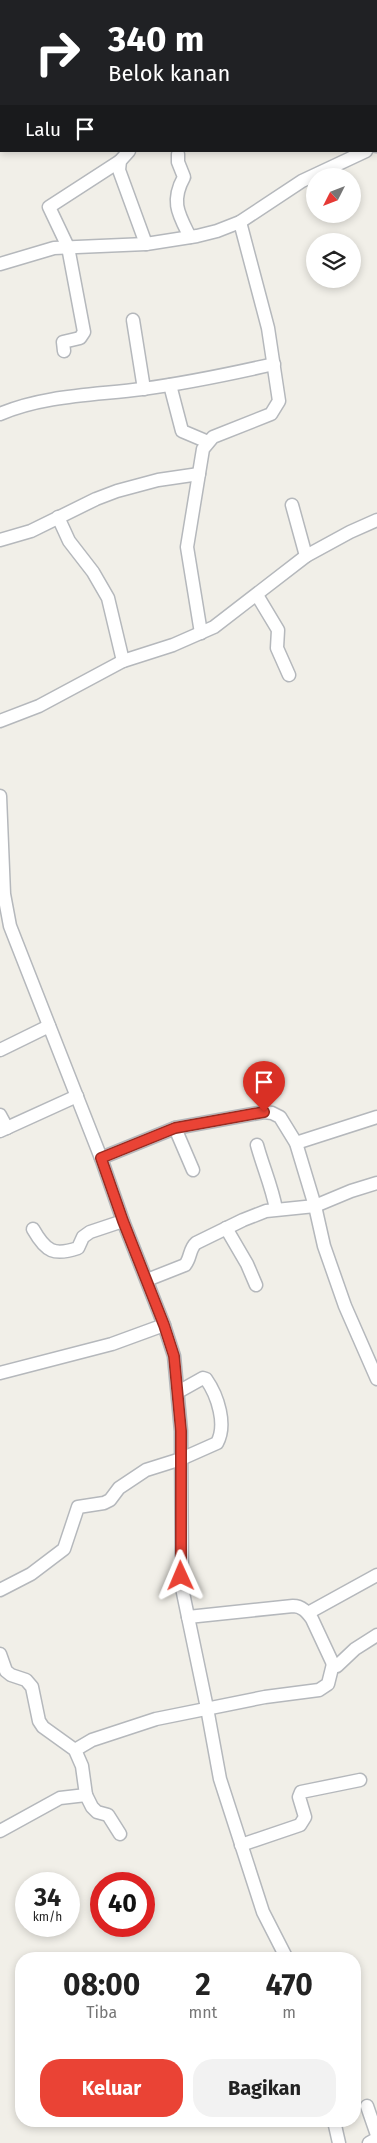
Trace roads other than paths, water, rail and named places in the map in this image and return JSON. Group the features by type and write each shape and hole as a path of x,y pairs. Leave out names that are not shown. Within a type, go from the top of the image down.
{"street":[{"path":"0,264 44,250 68,247 146,244 190,238 217,231 240,222 302,181 364,152"},
{"path":"178,154 178,162 184,177 179,186 176,200 177,211 190,238"},
{"path":"125,156 120,174 146,244"},
{"path":"64,351 64,342 80,338 84,332 68,247 50,205 100,175 125,156"},
{"path":"201,633 188,563 187,546 203,449 213,437 271,414 279,401 268,328 240,222"},
{"path":"133,320 144,388"},
{"path":"0,414 35,403 170,385 218,377 274,364"},
{"path":"170,385 182,431 208,442"},
{"path":"0,540 31,531 117,491 158,480 198,474"},
{"path":"292,505 306,556"},
{"path":"58,517 69,542 93,572 108,598 124,661"},
{"path":"0,721 39,706 124,661 201,633 226,620 306,556 350,532 377,520"},
{"path":"257,595 278,630 277,648 290,675"},
{"path":"0,796 5,929 49,1026 77,1096 174,1356 178,1392 181,1459 180,1564 182,1588 208,1708 217,1769 263,1912 283,1952"},
{"path":"0,1050 49,1026"},
{"path":"0,1115 4,1130 77,1096"},
{"path":"101,1158 175,1128 272,1113 280,1117 296,1143 315,1206 324,1246 345,1306 377,1379"},
{"path":"296,1143 377,1117"},
{"path":"175,1128 193,1170"},
{"path":"258,1145 265,1173 273,1192 276,1210"},
{"path":"147,1280 185,1265 189,1260 191,1247 243,1220 276,1210 315,1206 351,1191 377,1184"},
{"path":"33,1228 43,1243 54,1251 63,1253 78,1248 83,1237 90,1232 123,1221"},
{"path":"226,1228 247,1264 256,1285"},
{"path":"0,1373 112,1344 164,1325"},
{"path":"0,1590 31,1574 64,1549 78,1507 104,1504 110,1500 119,1488 146,1470 181,1459 217,1444 222,1429 218,1402 206,1379 198,1379 178,1392"},
{"path":"308,1613 377,1575"},
{"path":"75,1750 92,1740 118,1730 208,1708 319,1690 328,1684 333,1664 308,1613 299,1607 292,1606 188,1618"},
{"path":"333,1664 338,1666 355,1650 377,1634"},
{"path":"0,1654 6,1671 11,1675 26,1680 32,1687 39,1722 75,1750 82,1766 86,1795 92,1807 97,1812 108,1816 120,1834"},
{"path":"242,1845 300,1825 305,1817 300,1797 301,1792 360,1780"},
{"path":"0,1831 60,1798 86,1795"},
{"path":"367,2106 377,2135 376,2139 369,2143"},
{"path":"335,2127 339,2143"}]}
